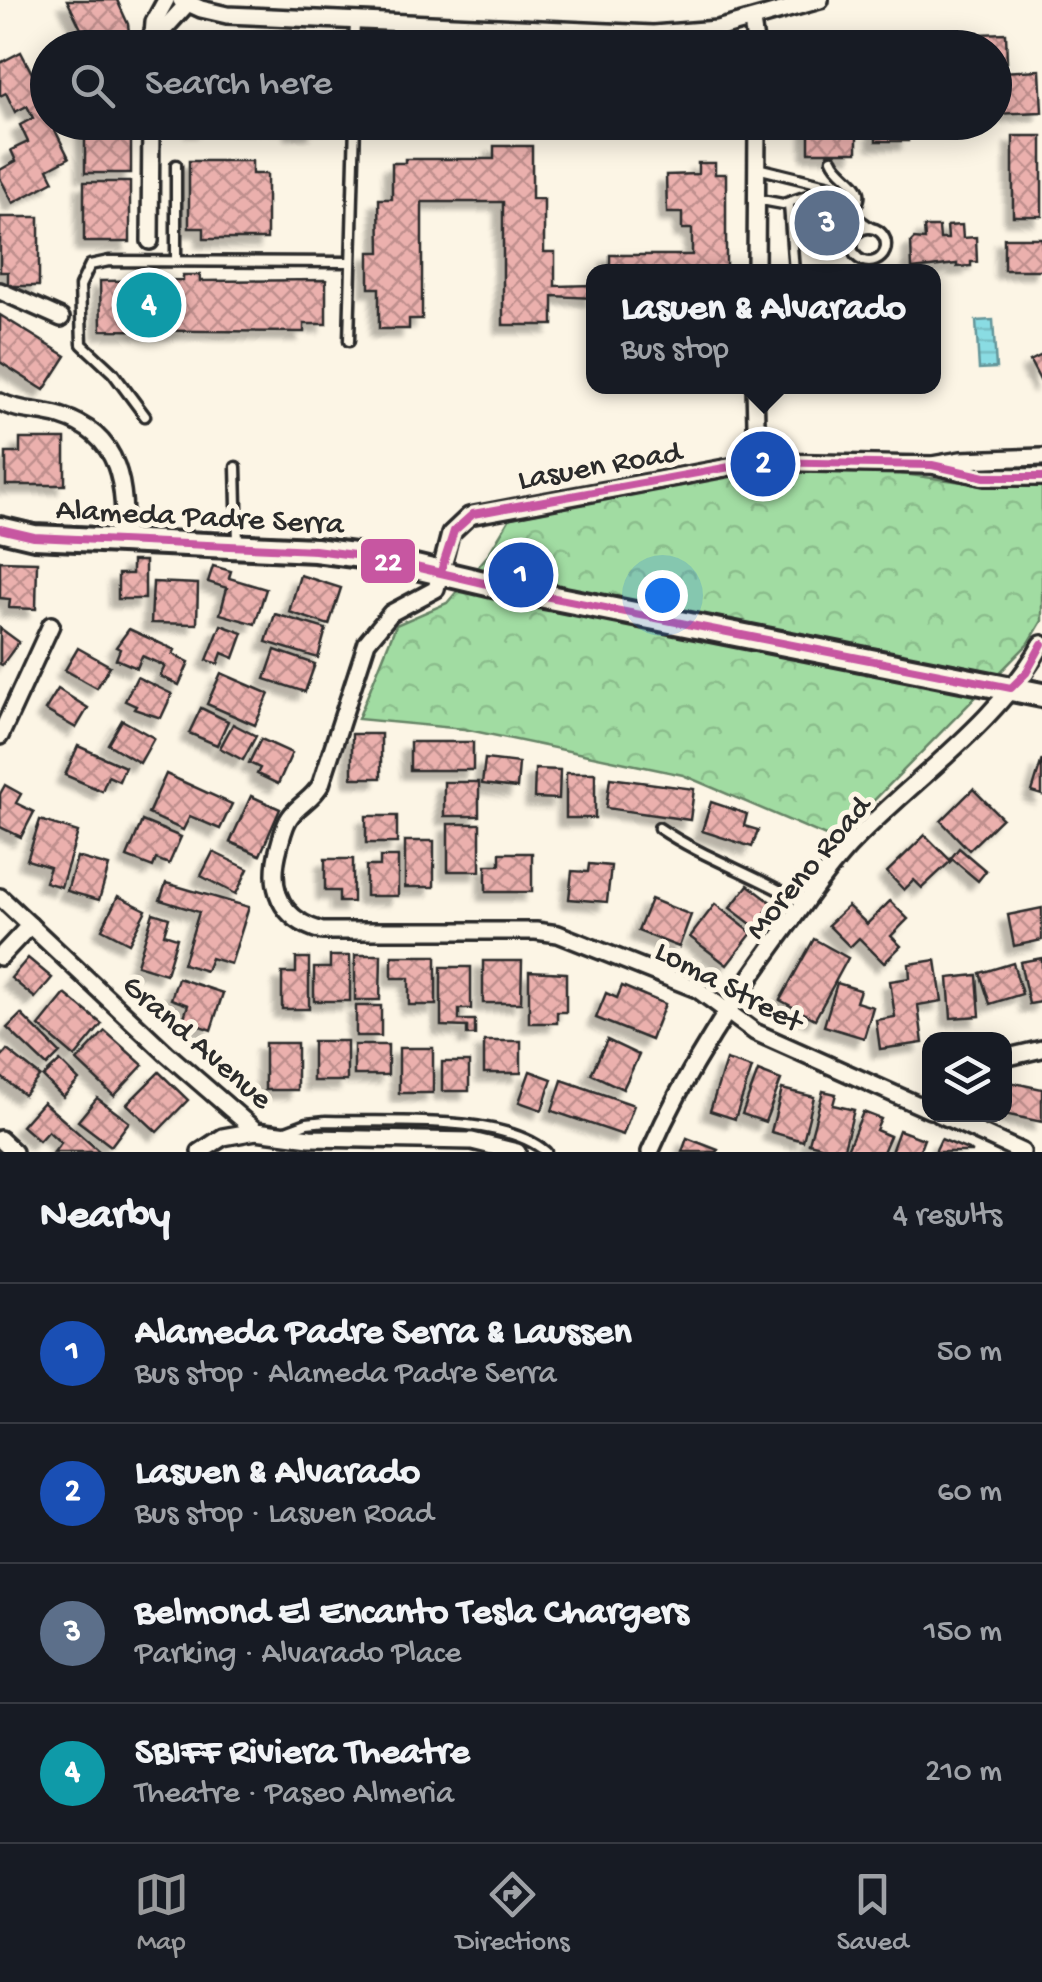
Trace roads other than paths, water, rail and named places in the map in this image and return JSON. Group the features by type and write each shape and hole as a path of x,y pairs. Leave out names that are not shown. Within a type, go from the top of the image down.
{"street":[{"path":"153,30 166,0"},
{"path":"709,30 752,22 820,0"},
{"path":"163,30 184,2 227,14 563,30"},
{"path":"752,22 753,30"},
{"path":"150,241 151,140"},
{"path":"756,264 757,140"},
{"path":"0,291 62,318"},
{"path":"755,394 757,462"},
{"path":"0,402 76,422 105,446 123,481 124,542"},
{"name":"Lasuen Road","path":"441,571 450,534 473,514 757,462 932,465 960,460 1042,458"},
{"path":"932,465 985,477 1042,477"},
{"name":"Alameda Padre Serra","path":"0,529 34,537 347,554 1042,695"},
{"name":"Loma Street","path":"441,571 436,589 401,605 382,621 367,642 321,784 316,794 286,822 275,862 276,893 291,917 322,931 558,934 696,989 756,1032 922,1106"},
{"path":"0,736 51,626"},
{"name":"Moreno Road","path":"650,1152 726,1010 804,904 851,844 1012,688 1042,644"},
{"name":"Grand Avenue","path":"0,897 256,1131 310,1138 472,1141 517,1152"},
{"path":"0,957 30,925"},
{"path":"1012,1056 1042,1049"},
{"path":"956,1122 1022,1152"},
{"path":"200,1152 223,1137 256,1131"},
{"path":"0,1138 14,1152"}],"lane":[{"path":"355,22 355,30"},
{"path":"349,341 354,140"},
{"path":"832,159 833,165 851,178 858,189 858,203 847,215"},
{"path":"176,165 176,262"},
{"path":"756,200 789,204 816,195 834,203 847,215 882,233 886,245 877,260 859,258 847,215 834,190 825,184 757,168"},
{"path":"789,204 793,264"},
{"path":"852,242 859,232 871,228"},
{"path":"146,416 113,373 82,344 80,286 86,268 96,262 349,262"},
{"path":"236,468 238,546"},
{"path":"659,828 804,904"},
{"path":"280,1133 307,1123 326,1122 471,1124 508,1133 546,1152"}],"water":[{"path":"993,320 996,368 979,369 976,321"}],"place":[{"name":"Belmond El Encanto Tesla Chargers","path":"827,223"},
{"name":"SBIFF Riviera Theatre","path":"149,305"},
{"name":"Lasuen & Alvarado","path":"763,464"},
{"name":"Alameda Padre Serra & Laussen","path":"521,575"}]}
